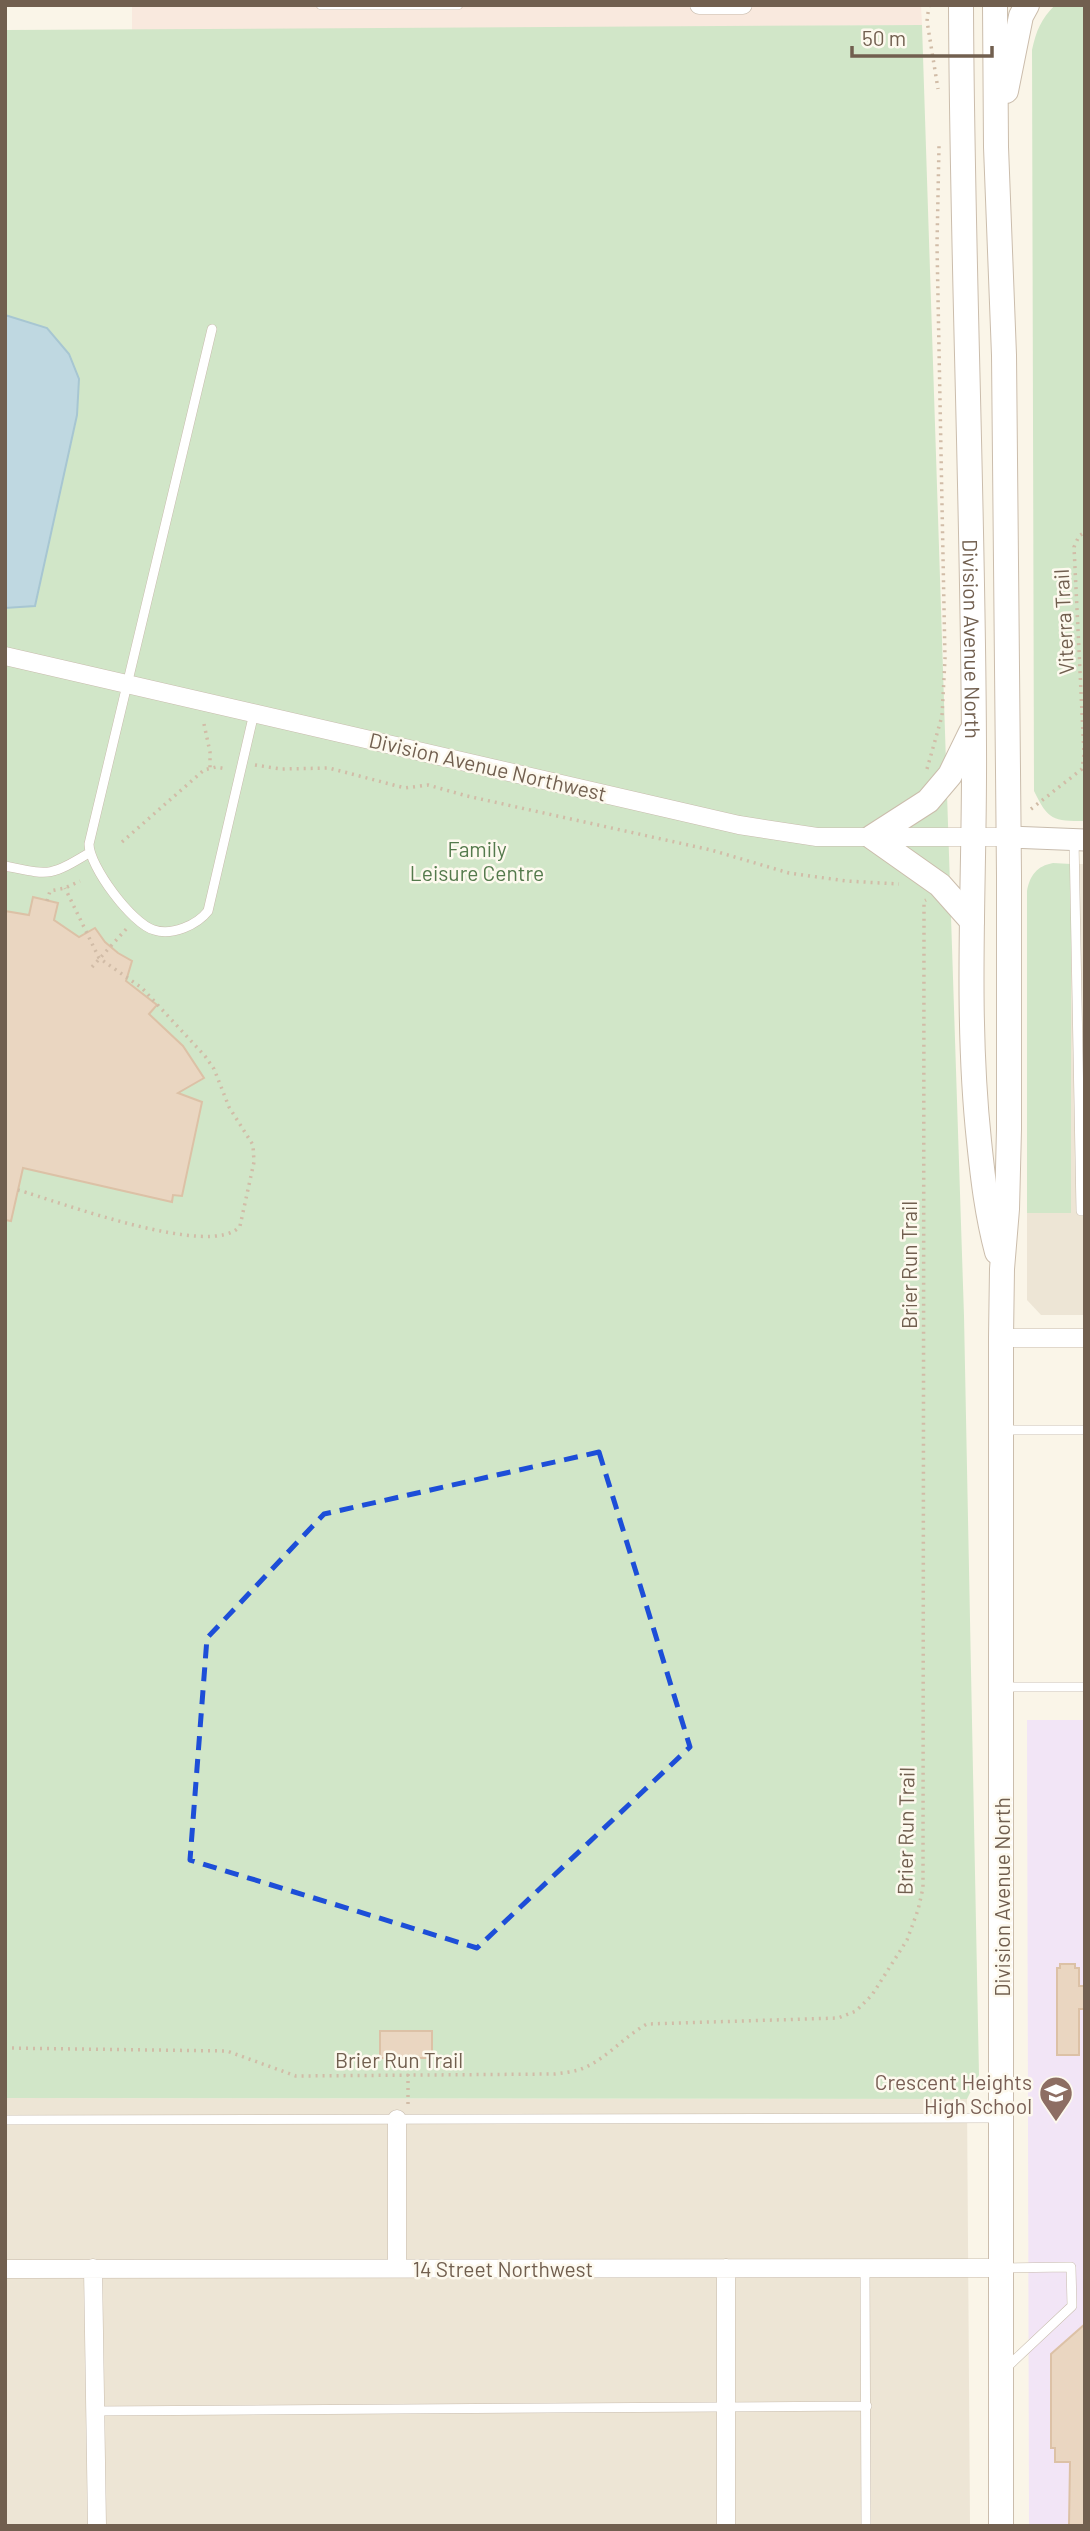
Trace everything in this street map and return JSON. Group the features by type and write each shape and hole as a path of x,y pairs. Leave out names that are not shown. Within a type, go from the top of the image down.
{"main road":[{"name":"Division Avenue North","path":"961,5 974,725 973,1063 987,1215 1002,1269"},
{"name":"Division Avenue North","path":"995,5 996,147 1004,355 1009,837 1009,1129 1001,1338 1001,2526"},
{"path":"996,147 1021,16 1027,5"},
{"path":"972,921 940,885 872,837 928,801 950,775 974,725"}],"street":[{"path":"699,5 743,5"},
{"name":"Division Avenue Northwest","path":"5,656 739,825 817,837 1009,837"},
{"path":"1009,837 1079,839"},
{"path":"1001,1338 1085,1338"},
{"path":"397,2268 403,2119"},
{"path":"93,2268 96,2526"},
{"path":"726,2268 726,2526"},
{"name":"14 Street Northwest","path":"5,2269 1001,2268"}],"lane":[{"path":"321,5 458,5"},
{"path":"212,329 91,833 89,853 112,892 153,930 177,930 190,926 208,911 254,712"},
{"path":"1079,839 1082,1211 1085,1211"},
{"path":"5,866 57,872 89,853"},
{"path":"1001,1430 1085,1430"},
{"path":"1001,1687 1085,1687"},
{"path":"5,2120 1002,2118"},
{"path":"1001,2268 1071,2267 1072,2306 1001,2372"},
{"path":"865,2268 866,2526"},
{"path":"94,2411 867,2406"}],"path":[{"path":"929,5 927,21 940,97"},
{"path":"926,775 942,716 945,659 937,245 940,135"},
{"name":"Viterra Trail","path":"1031,809 1082,769 1084,754 1074,547 1079,536 1085,532"},
{"path":"204,724 210,752 210,768"},
{"path":"255,765 281,769 329,768 405,788 428,785 710,850 789,873 910,886"},
{"path":"122,842 204,770 228,769"},
{"path":"47,901 50,891 80,881"},
{"path":"18,1190 161,1233 202,1237 226,1235 240,1226 254,1162 253,1146 229,1107 214,1069 160,1005 129,978 99,958 65,888"},
{"name":"Brier Run Trail","path":"5,2048 227,2051 296,2076 555,2074 578,2070 599,2060 630,2033 647,2024 838,2018 856,2011 872,1995 907,1940 923,1888 924,901 928,898"},
{"path":"92,967 137,918"},
{"path":"403,2119 408,2074"}],"highlighted area":[{"path":"599,1452 690,1747 477,1948 190,1860 207,1638 324,1514"}],"shaded area":[{"path":"132,5 921,5 922,25 132,31"},
{"path":"1071,864 1085,864 1085,1315 1041,1315 1027,1300 1027,1213 1070,1213"},
{"name":"Crescent Heights High School","path":"1027,1720 1085,1720 1085,2526 1029,2526"},
{"path":"5,2098 967,2099 970,2526 5,2526"}],"green space":[{"path":"1055,5 1085,5 1085,821 1053,817 1043,808 1034,791 1032,50 1040,26"},
{"name":"Family Leisure Centre","path":"922,25 964,1316 979,2075 967,2099 5,2098 5,30"},
{"path":"1053,863 1071,864 1071,1213 1027,1213 1027,891 1035,872"}],"water":[{"path":"5,315 47,328 69,354 79,379 77,415 35,606 5,608"}],"building":[{"path":"33,897 58,903 54,920 79,937 95,928 105,942 132,961 126,981 157,1005 149,1014 183,1046 204,1078 178,1093 202,1102 182,1196 173,1195 172,1202 23,1168 11,1221 5,1220 5,911 29,915"},
{"path":"1060,1964 1075,1964 1075,1968 1079,1968 1079,1986 1085,1986 1085,2009 1079,2009 1079,2055 1057,2055 1057,1968 1060,1968"},
{"path":"380,2031 432,2031 432,2058 380,2058"},
{"path":"1085,2324 1085,2526 1069,2526 1070,2462 1055,2462 1055,2448 1051,2448 1051,2354"}],"place":[{"name":"Crescent Heights High School","path":"1056,2123"}]}
